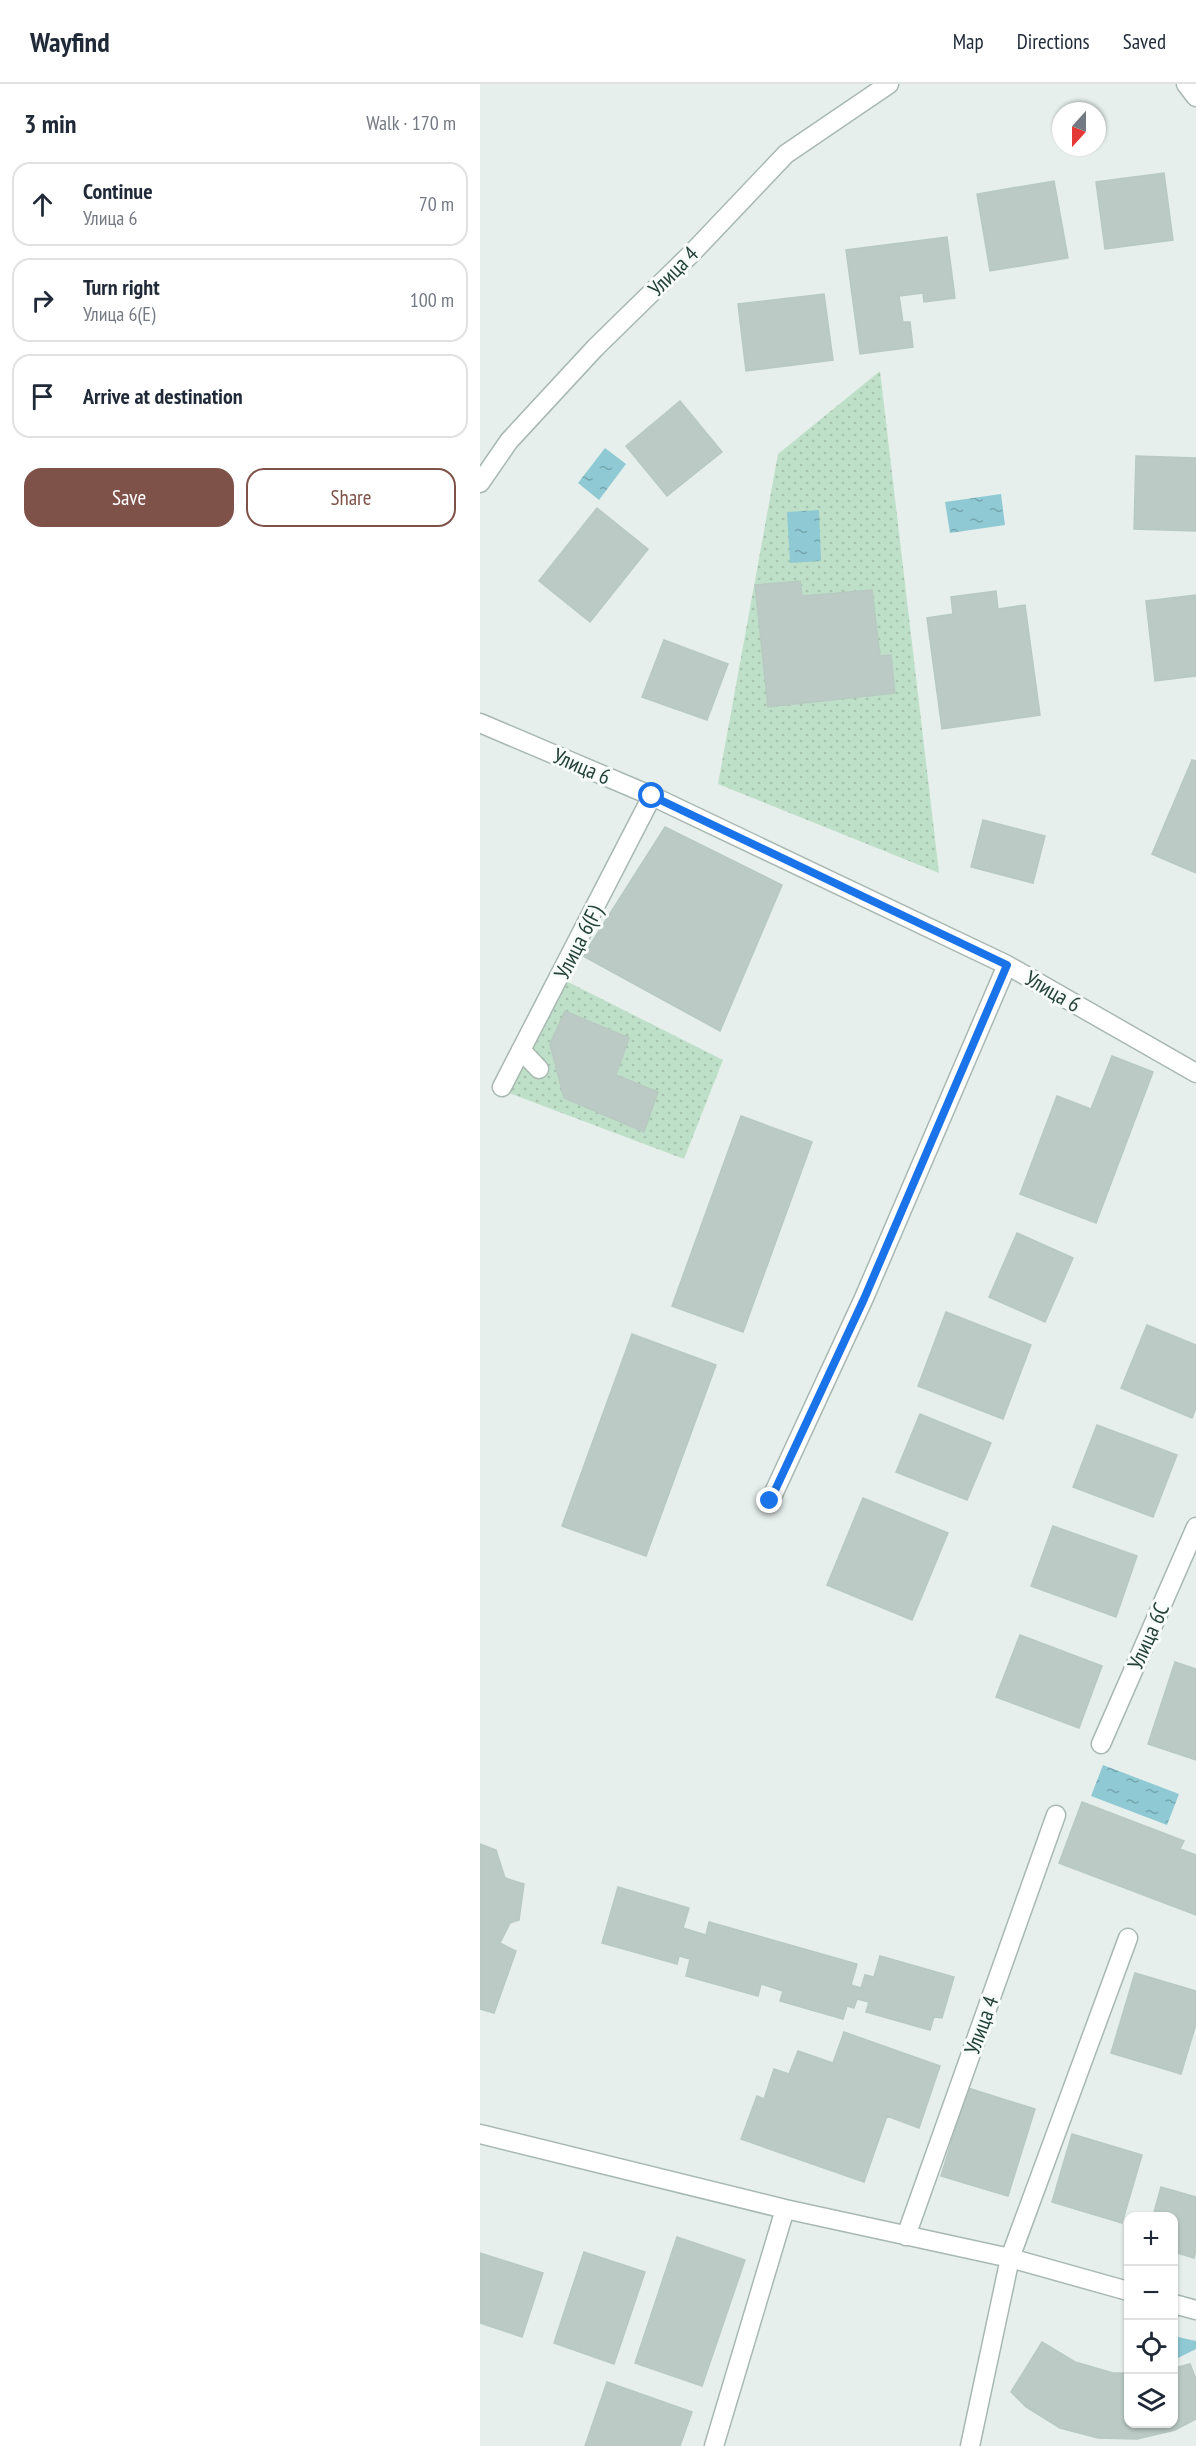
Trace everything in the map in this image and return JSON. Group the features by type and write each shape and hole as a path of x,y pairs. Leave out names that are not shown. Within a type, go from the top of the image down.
{"street":[{"name":"Улица 4","path":"480,483 509,441 595,348 692,253 786,154 889,84"},
{"path":"1186,84 1196,97"},
{"name":"Улица 6","path":"480,723 652,796 1007,965 1196,1073"},
{"name":"Улица 6(F)","path":"502,1087 652,796"},
{"path":"770,1501 864,1299 1007,965"},
{"path":"521,1050 539,1069"},
{"name":"Улица 6C","path":"1101,1744 1196,1527"},
{"name":"Улица 4","path":"906,2236 1056,1815"},
{"path":"970,2446 1010,2258 1128,1938"},
{"path":"480,2134 785,2209 1010,2258 1124,2290"},
{"path":"714,2446 785,2209"},
{"path":"1178,2305 1196,2310"}],"green space":[{"path":"880,371 939,873 718,784 778,454"},
{"path":"566,981 723,1060 684,1159 509,1093"}],"water":[{"path":"605,448 626,464 599,500 578,483"},
{"path":"1001,494 1005,525 950,533 945,502"},
{"path":"819,510 821,561 790,563 787,512"},
{"path":"1103,1765 1179,1794 1167,1825 1091,1796"},
{"path":"1178,2337 1196,2341 1196,2349 1178,2358"}],"building":[{"path":"1164,173 1173,240 1105,249 1096,182"},
{"path":"1054,181 1068,258 990,271 977,194"},
{"path":"947,237 955,298 924,302 923,293 899,296 903,322 910,322 913,347 860,354 846,250"},
{"path":"824,294 833,360 746,371 738,304"},
{"path":"680,401 722,452 667,496 626,446"},
{"path":"1136,456 1196,458 1196,531 1134,529"},
{"path":"597,508 648,549 590,622 539,581"},
{"path":"800,581 802,596 872,590 880,656 891,655 895,693 768,707 755,585"},
{"path":"996,591 998,609 1025,605 1040,715 942,729 927,618 953,614 951,597"},
{"path":"1196,595 1196,676 1155,681 1146,601"},
{"path":"664,640 728,664 707,720 642,697"},
{"path":"1192,760 1196,761 1196,873 1152,854"},
{"path":"983,820 1045,836 1033,883 971,867"},
{"path":"665,827 782,885 720,1031 583,956"},
{"path":"565,1011 629,1038 616,1075 658,1092 644,1132 564,1098 550,1044"},
{"path":"1112,1056 1153,1072 1096,1223 1020,1194 1057,1096 1091,1109"},
{"path":"741,1116 812,1142 743,1332 672,1306"},
{"path":"1017,1233 1073,1258 1045,1322 989,1297"},
{"path":"946,1312 1031,1345 1003,1419 918,1386"},
{"path":"1147,1325 1196,1345 1196,1408 1192,1418 1121,1388"},
{"path":"632,1334 716,1365 646,1556 562,1526"},
{"path":"920,1414 991,1443 967,1500 896,1472"},
{"path":"1097,1425 1177,1455 1153,1517 1073,1487"},
{"path":"863,1498 948,1533 912,1620 827,1585"},
{"path":"1053,1526 1137,1556 1116,1617 1031,1586"},
{"path":"1020,1635 1102,1666 1079,1728 996,1697"},
{"path":"1175,1662 1196,1669 1196,1760 1148,1744"},
{"path":"1082,1802 1184,1841 1180,1849 1196,1855 1196,1915 1059,1863"},
{"path":"480,1844 496,1850 505,1878 524,1884 519,1920 510,1923 500,1943 516,1951 494,2013 480,2009"},
{"path":"618,1887 689,1908 683,1928 706,1935 709,1922 857,1964 851,1985 861,1988 865,1975 874,1977 880,1956 954,1977 942,2018 934,2017 930,2030 866,2012 869,2002 857,1999 854,2008 847,2006 843,2019 780,2001 783,1991 761,1984 758,1996 686,1976 690,1959 679,1956 677,1964 602,1943"},
{"path":"1135,1973 1196,1991 1196,2024 1181,2074 1111,2053"},
{"path":"844,2032 940,2066 919,2128 887,2116 864,2182 741,2139 757,2096 764,2099 774,2069 789,2074 798,2051 833,2063"},
{"path":"968,2088 1035,2109 1008,2196 941,2176"},
{"path":"1072,2134 1142,2155 1122,2223 1052,2202"},
{"path":"1161,2187 1196,2197 1194,2258 1178,2253 1178,2212 1154,2212"},
{"path":"677,2237 745,2260 702,2386 635,2363"},
{"path":"584,2252 645,2272 614,2364 554,2343"},
{"path":"480,2253 543,2273 522,2337 480,2323"},
{"path":"1042,2342 1075,2362 1113,2373 1124,2373 1124,2428 1178,2428 1178,2367 1190,2364 1196,2379 1196,2419 1175,2430 1137,2439 1098,2438 1060,2428 1026,2407 1011,2392"},
{"path":"607,2382 692,2412 680,2446 585,2446"}],"route":[{"path":"652,796 1007,965 864,1299 770,1501"}]}
